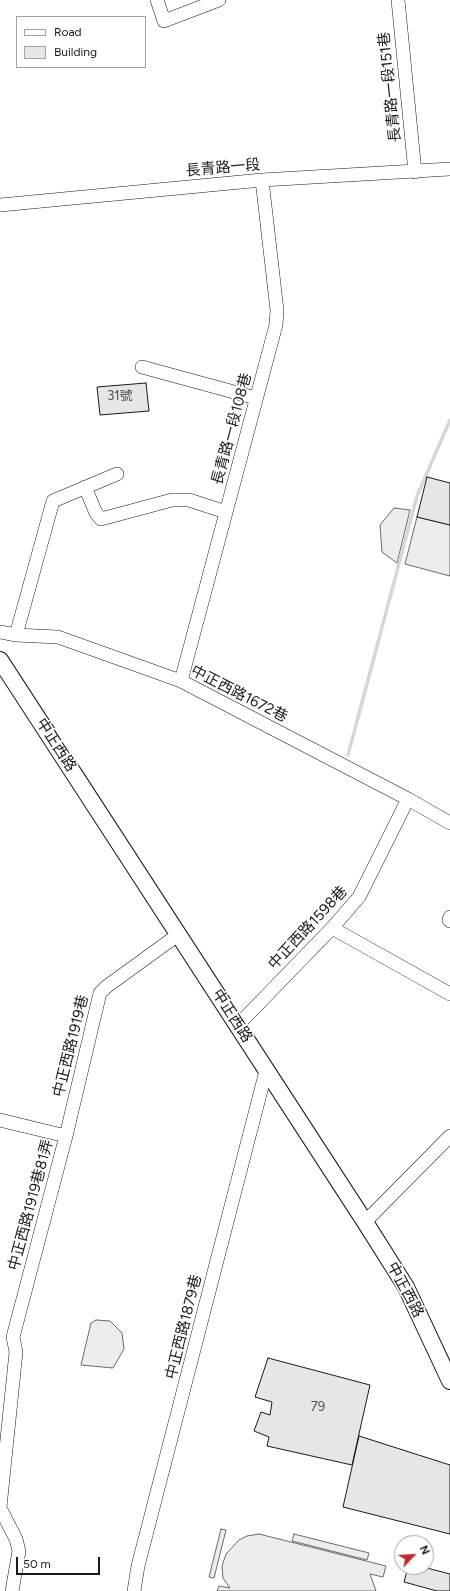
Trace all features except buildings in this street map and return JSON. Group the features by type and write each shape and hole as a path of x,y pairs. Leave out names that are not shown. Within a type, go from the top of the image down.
{"main road":[{"name":"中正西路","path":"0,660 238,1025 266,1071 406,1287 450,1381"}],"street":[{"path":"157,0 164,21 219,0"},
{"name":"長青路一段151巷","path":"398,0 415,172"},
{"name":"長青路一段","path":"0,206 262,180 450,169"},
{"name":"長青路一段108巷","path":"181,681 276,325 276,310 262,180"},
{"path":"142,367 256,398"},
{"path":"16,635 53,501 117,474"},
{"path":"85,487 96,513 101,519 172,500 189,500 226,512"},
{"name":"中正西路1672巷","path":"0,632 16,635 58,637 181,681 408,799 450,823"},
{"name":"中正西路1598巷","path":"238,1025 332,928 359,897 408,799"},
{"path":"450,917 450,921"},
{"path":"332,928 450,994"},
{"name":"中正西路1919巷","path":"66,1136 100,994 106,987 179,934"},
{"name":"中正西路1879巷","path":"134,1591 138,1566 266,1071"},
{"path":"0,1120 66,1136"},
{"name":"中正西路1919巷81弄","path":"0,1508 16,1352 13,1337 66,1136"},
{"path":"365,1222 450,1136"},
{"path":"0,1508 16,1539 19,1551 12,1591"}],"shaded area":[{"path":"394,508 410,510 397,563 382,552 380,525"},
{"path":"417,517 450,525 450,576 405,564"},
{"path":"96,1320 110,1321 122,1333 124,1349 113,1368 81,1365 91,1323"},
{"path":"221,1529 226,1530 214,1578 209,1577"},
{"path":"259,1534 386,1566 383,1577 370,1574 376,1591 217,1591 219,1586 230,1588 223,1578 222,1566 226,1554 239,1540 247,1536"},
{"path":"294,1534 369,1553 367,1560 292,1541"}],"waterway":[{"path":"348,755 417,496 450,420"}]}
